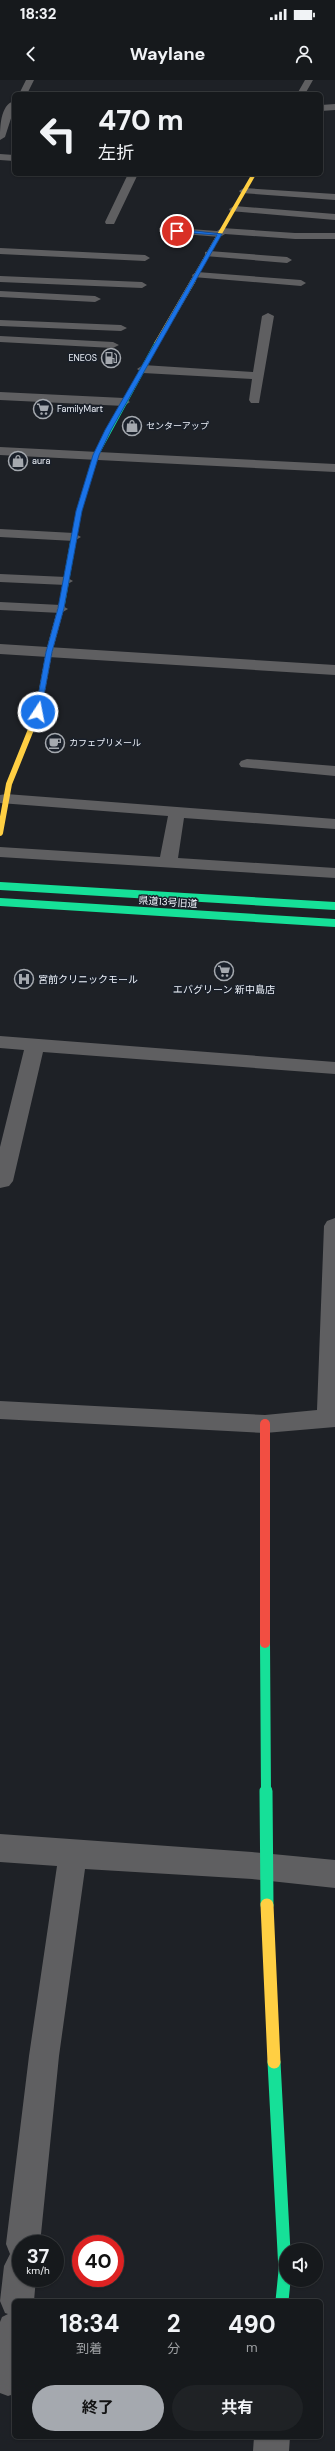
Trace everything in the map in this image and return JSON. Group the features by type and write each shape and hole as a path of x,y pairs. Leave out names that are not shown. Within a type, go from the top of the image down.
{"street":[{"path":"24,92 30,80"},
{"path":"302,92 309,80"},
{"path":"0,137 12,106"},
{"path":"323,108 335,107"},
{"path":"0,157 12,158"},
{"path":"110,222 132,176"},
{"path":"0,830 9,784 38,712 49,652 61,608 79,511 96,455 124,402 253,176"},
{"path":"244,191 335,197"},
{"path":"234,209 335,217"},
{"path":"163,230 295,236 335,236"},
{"path":"0,251 145,258"},
{"path":"209,254 287,260"},
{"path":"197,275 301,283"},
{"path":"0,279 142,285"},
{"path":"0,294 94,299"},
{"path":"255,400 268,316"},
{"path":"0,323 121,328"},
{"path":"0,338 113,345"},
{"path":"143,369 258,376"},
{"path":"0,396 124,402"},
{"path":"0,451 335,468"},
{"path":"0,533 74,537"},
{"path":"0,578 66,581"},
{"path":"0,606 61,608"},
{"path":"0,649 335,670"},
{"path":"247,764 335,771"},
{"path":"6,799 335,824"},
{"path":"168,863 177,812"},
{"path":"0,852 335,873"},
{"name":"県道13号旧道","path":"0,886 335,906"},
{"name":"県道13号旧道","path":"0,902 335,923"},
{"path":"0,1042 335,1068"},
{"path":"2,1181 35,1044"},
{"path":"0,1410 265,1424 332,1418 331,1397 335,1226"},
{"path":"265,1424 264,1820 266,1893 285,2271 282,2299"},
{"path":"0,1848 73,1854 266,1865 335,1874"},
{"path":"25,2235 44,2056 73,1854"},
{"path":"17,2299 19,2287"},
{"path":"8,2379 12,2346"},
{"path":"271,2451 272,2439"}],"traffic: fast":[{"path":"62,604 79,511 96,455 157,343"},
{"path":"0,886 335,906"},
{"path":"0,902 335,923"},
{"path":"265,1643 267,1905"},
{"path":"274,2062 285,2271 282,2299"}],"traffic: slow":[{"path":"157,343 253,176"},
{"path":"0,833 9,784 38,712 49,652 62,604"},
{"path":"267,1905 274,2062"}],"traffic: jam":[{"path":"265,1424 265,1643"}],"place":[{"name":"ENEOS","path":"111,358"},
{"name":"FamilyMart","path":"43,409"},
{"name":"センターアップ","path":"132,426"},
{"name":"aura","path":"18,461"},
{"name":"カフェプリメール","path":"55,743"},
{"name":"エバグリーン 新中島店","path":"224,971"},
{"name":"宮前クリニックモール","path":"24,979"}],"route":[{"path":"38,712 49,652 61,608 79,511 96,455 108,430 220,234 177,231"}]}
